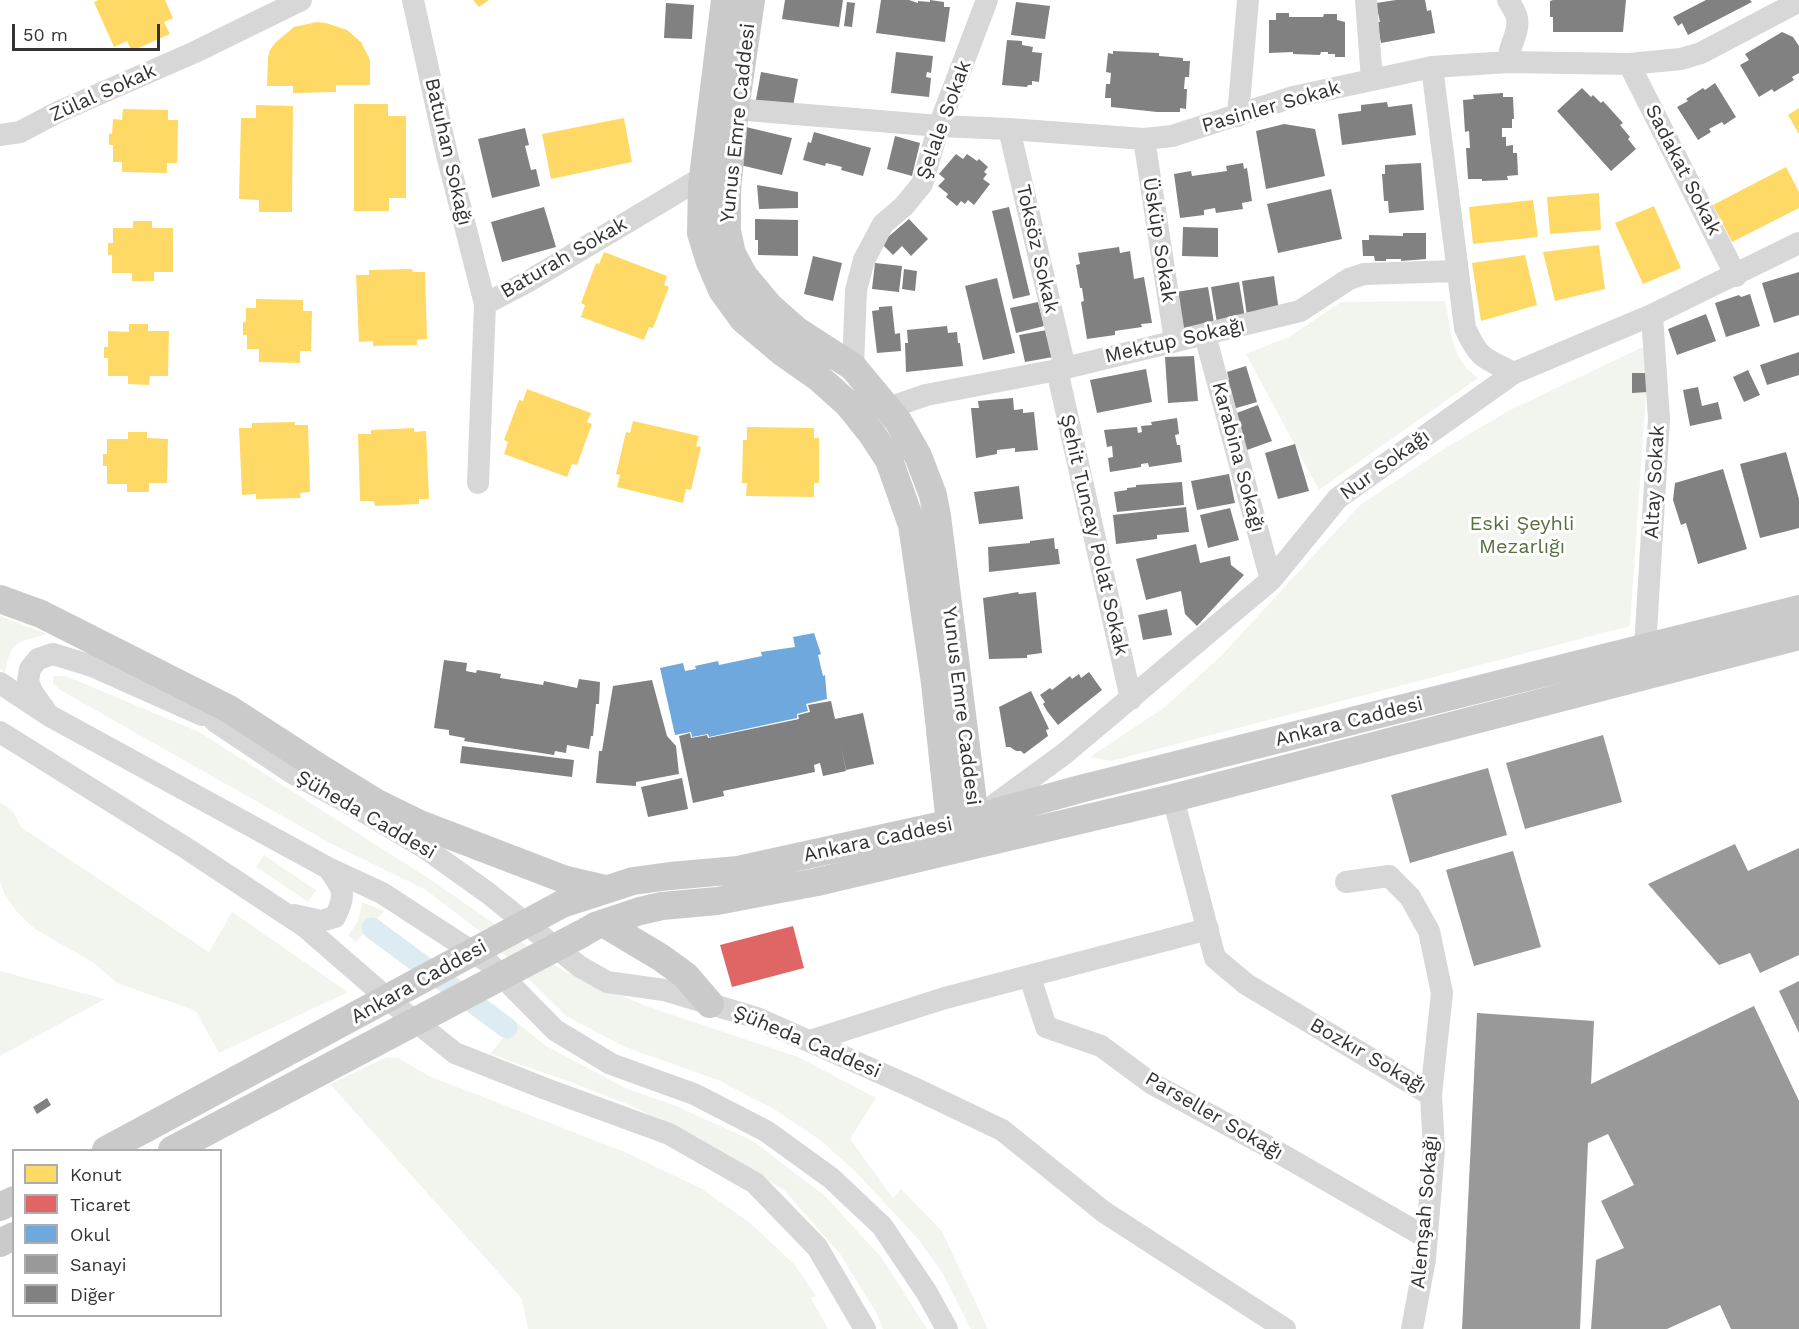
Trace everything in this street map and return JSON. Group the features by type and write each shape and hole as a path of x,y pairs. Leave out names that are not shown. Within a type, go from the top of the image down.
{"main road":[{"name":"Yunus Emre Caddesi","path":"724,0 703,177 701,233 722,290 742,319 782,352 819,378 848,404 889,460 912,525 935,683 968,847"},
{"name":"Yunus Emre Caddesi","path":"751,0 735,109 727,200 727,231 732,254 744,276 770,306 796,330 853,367 889,410 910,441 933,495 942,552 963,821"},
{"path":"0,599 41,614 173,679 229,709 375,802 420,824 566,880 605,889"},
{"name":"Ankara Caddesi","path":"108,1149 562,904 605,889 650,878 738,870 963,821 1080,789 1799,609"},
{"name":"Ankara Caddesi","path":"174,1149 593,928 651,908 717,901 817,882 968,847 1173,798 1799,636"},
{"path":"593,928 660,957 685,975 710,1004"}],"street":[{"name":"Zülal Sokak","path":"0,135 20,132 58,112 195,52 301,0"},
{"name":"Batuhan Sokağı","path":"412,0 447,155 485,304"},
{"name":"Şelale Sokak","path":"853,367 856,290 864,260 883,224 904,207 921,184 939,126 987,0"},
{"path":"1238,116 1248,0"},
{"path":"1366,0 1372,80"},
{"path":"1508,0 1517,17 1517,29 1508,56 1509,62"},
{"name":"Pasinler Sokak","path":"735,109 939,126 1144,139 1172,136 1293,97 1432,67 1509,62 1629,64 1681,59 1701,53 1795,5"},
{"name":"Sadakat Sokak","path":"1629,64 1736,276"},
{"path":"1432,67 1465,328 1481,357 1514,373"},
{"name":"Toksöz Sokak","path":"1009,129 1061,369"},
{"name":"Üsküp Sokak","path":"1144,139 1175,341"},
{"name":"Baturah Sokak","path":"478,483 485,304 527,282 703,177"},
{"name":"Nur Sokağı","path":"963,821 1064,754 1271,580 1338,498 1514,373 1652,315 1736,276 1799,243"},
{"name":"Mektup Sokağı","path":"889,410 926,395 1061,369 1300,311 1349,279 1364,274 1456,271"},
{"name":"Altay Sokak","path":"1645,648 1659,419 1652,315"},
{"name":"Karabina Sokağı","path":"1205,335 1271,580"},
{"name":"Şehit Tuncay Polat Sokak","path":"1061,369 1131,699"},
{"path":"50,716 32,692 28,681 30,669 38,658 53,654 93,666 216,722"},
{"name":"Şüheda Caddesi","path":"173,679 216,722 294,774 426,848 488,893 579,966 608,982 664,990 757,1017 1002,1130 1104,1212 1285,1329"},
{"path":"0,683 50,716 328,868 382,893 488,962 555,1030 611,1064 694,1094 766,1131 831,1178 882,1226 927,1293 946,1329"},
{"path":"0,732 189,850 304,926 401,1010 455,1053 669,1134 756,1183 817,1246 865,1329"},
{"path":"1064,754 1060,776 1064,782 1080,789"},
{"name":"Bozkır Sokağı","path":"1173,798 1215,958 1245,984 1431,1095 1442,993 1428,931 1410,897 1389,876 1346,882"},
{"path":"284,912 321,921 335,918 342,904 342,887 328,868"},
{"path":"810,1041 945,998 1208,929"},
{"name":"Parseller Sokağı","path":"1030,977 1046,1027 1101,1046 1151,1083 1268,1146 1426,1238"},
{"name":"Alemşah Sokağı","path":"1412,1329 1426,1238 1434,1149 1431,1095"}],"green space":[{"path":"1445,301 1457,353 1462,362 1478,378 1319,490 1246,354 1289,337 1341,302"},
{"name":"Eski Şeyhli Mezarlığı","path":"1643,347 1647,379 1630,626 1111,761 1090,757 1165,707 1222,655 1360,505 1447,447 1510,410"},
{"path":"0,616 47,634 17,644 10,654 5,673 0,668"},
{"path":"53,676 66,676 199,732 425,876 562,970 646,1006 798,1057 876,1098 850,1139 893,1198 901,1189 942,1231 988,1329 971,1329 942,1272 918,1239 855,1171 820,1140 772,1108 718,1080 625,1047 566,1016 482,933 426,890 328,842 62,691 53,684"},
{"path":"0,802 13,811 21,827 209,952 232,912 348,992 219,1053 197,1013 117,983 94,963 35,929 17,912 4,893 0,882"},
{"path":"264,855 316,890 308,902 256,867"},
{"path":"362,902 384,911 356,942 348,935 358,920"},
{"path":"0,971 105,999 0,1056"},
{"path":"516,1022 546,1046 625,1088 676,1106 753,1141 825,1196 881,1257 927,1329 883,1329 877,1314 840,1254 784,1190 718,1151 632,1106 490,1054"},
{"path":"387,1057 398,1058 429,1076 627,1153 702,1189 749,1222 794,1264 816,1296 811,1298 828,1329 528,1329 522,1299 330,1084"}],"building: Konut":[{"path":"98,0 165,0 173,18 164,22 170,34 132,51 127,41 114,47 94,2"},
{"path":"473,0 489,0 479,7"},
{"path":"317,22 347,30 361,42 370,60 370,85 336,85 336,92 293,93 293,86 267,86 268,57 276,42 294,27"},
{"path":"354,104 388,104 388,116 406,116 406,198 389,198 389,211 354,211"},
{"path":"256,105 293,106 292,212 259,212 259,200 239,199 241,118 256,118"},
{"path":"1799,108 1799,134 1788,115"},
{"path":"123,109 168,110 168,120 178,120 177,163 167,163 167,173 122,172 122,162 113,162 113,145 109,145 109,133 112,134 113,119 122,120"},
{"path":"624,118 632,162 551,179 542,134"},
{"path":"1786,167 1799,192 1799,208 1732,242 1713,205"},
{"path":"1599,193 1601,230 1550,234 1547,197"},
{"path":"1533,200 1538,237 1473,244 1469,207"},
{"path":"1654,206 1681,268 1643,284 1615,223"},
{"path":"133,221 152,221 152,228 173,228 173,272 154,272 154,281 132,281 132,273 112,273 112,255 108,255 108,243 113,243 113,228 133,228"},
{"path":"1599,245 1605,289 1555,301 1543,252"},
{"path":"604,252 667,276 664,285 669,287 653,328 649,327 644,340 581,317 585,305 581,303 596,263 599,264"},
{"path":"1525,255 1537,305 1481,321 1472,263"},
{"path":"412,269 413,272 425,272 427,339 417,340 417,345 373,346 373,341 359,342 356,275 369,275 369,270"},
{"path":"256,299 303,300 303,311 312,311 311,351 300,351 300,363 259,362 259,349 247,349 247,335 243,335 243,322 246,322 246,308 256,308"},
{"path":"129,324 148,324 148,331 169,331 168,376 150,376 149,385 128,384 128,376 108,376 108,358 104,358 104,347 108,347 108,331 129,332"},
{"path":"527,389 591,413 587,422 592,424 577,465 572,464 567,477 504,454 508,442 504,440 519,400 523,401"},
{"path":"633,421 699,436 696,446 701,447 691,490 686,489 683,503 617,487 620,475 616,474 626,432 630,433"},
{"path":"295,422 295,425 308,425 310,492 300,493 301,498 256,499 256,494 242,495 239,428 252,428 252,423"},
{"path":"747,427 814,428 814,438 819,438 819,483 814,483 814,497 746,496 747,483 742,483 743,440 747,440"},
{"path":"414,428 414,432 426,431 429,499 419,499 419,504 375,506 374,501 360,501 358,434 371,434 371,430"},
{"path":"128,432 147,432 147,438 168,439 167,483 149,483 149,492 127,492 127,484 107,484 107,466 103,466 103,454 107,454 107,439 128,439"}],"building: Ticaret":[{"path":"793,926 804,968 732,987 720,945"}],"building: Okul":[{"path":"814,633 821,654 818,655 823,676 825,675 827,699 806,704 808,711 797,714 797,718 709,737 708,734 692,737 691,732 675,735 660,668 683,663 685,671 696,669 695,666 718,661 719,665 762,656 761,652 795,647 793,637"}],"building: Sanayi":[{"path":"1603,735 1622,802 1525,829 1506,763"},
{"path":"1488,768 1507,835 1410,863 1391,795"},
{"path":"1735,844 1748,871 1799,848 1799,955 1760,973 1750,953 1719,965 1648,884"},
{"path":"1513,851 1541,947 1474,966 1446,870"},
{"path":"1799,981 1799,1033 1779,991"},
{"path":"1754,1006 1799,1101 1799,1329 1731,1329 1720,1305 1667,1329 1591,1329 1596,1260 1624,1248 1601,1201 1634,1185 1608,1134 1588,1143 1580,1329 1462,1329 1477,1013 1594,1021 1591,1084"}],"building: Diğer":[{"path":"785,0 843,0 839,27 782,19"},
{"path":"881,0 909,0 918,3 918,1 930,2 930,0 944,2 944,7 950,7 945,42 876,33"},
{"path":"1425,0 1427,11 1431,10 1435,33 1381,43 1376,3"},
{"path":"1626,0 1623,32 1553,32 1550,1"},
{"path":"1706,0 1750,0 1752,2 1688,35 1682,23 1678,26 1673,17"},
{"path":"847,2 855,3 852,27 844,26"},
{"path":"1016,2 1050,6 1045,39 1011,35"},
{"path":"666,3 694,5 692,39 664,38"},
{"path":"1276,13 1289,13 1289,17 1323,17 1324,14 1337,14 1337,20 1345,22 1345,57 1335,57 1335,54 1328,54 1328,52 1321,52 1320,55 1293,54 1293,52 1269,53 1269,20 1276,20"},
{"path":"1782,32 1793,37 1799,46 1799,73 1792,77 1794,80 1774,92 1772,89 1759,97 1740,65 1749,60 1745,54"},
{"path":"1007,40 1022,41 1022,45 1033,47 1032,52 1042,53 1039,82 1032,81 1032,85 1027,87 1002,85"},
{"path":"1113,51 1159,53 1159,56 1183,58 1183,61 1190,61 1189,77 1185,77 1184,89 1187,89 1186,109 1180,108 1180,112 1157,112 1111,107 1111,98 1105,98 1106,84 1110,84 1111,73 1106,72 1108,53 1113,54"},
{"path":"896,52 933,56 931,73 927,72 926,77 931,78 929,97 891,93"},
{"path":"761,72 798,79 792,112 755,105"},
{"path":"1715,83 1736,117 1724,125 1722,122 1709,129 1711,132 1698,140 1677,107 1703,88 1705,90"},
{"path":"1582,88 1591,97 1593,95 1601,103 1603,101 1623,123 1620,125 1636,149 1611,171 1557,111"},
{"path":"1503,93 1503,97 1513,97 1512,128 1502,128 1502,137 1506,137 1506,146 1513,145 1513,153 1517,153 1518,175 1507,176 1508,180 1468,179 1466,148 1470,148 1469,131 1465,132 1463,100 1474,99 1473,95"},
{"path":"1387,102 1388,107 1412,104 1416,135 1342,145 1338,114 1361,111 1361,105"},
{"path":"1284,124 1315,129 1325,176 1266,189 1256,131"},
{"path":"746,127 792,138 782,175 736,164"},
{"path":"525,128 529,145 525,146 531,170 536,169 540,186 492,198 478,139"},
{"path":"814,132 871,148 863,176 841,170 842,167 826,163 825,166 803,160 808,142 811,143"},
{"path":"895,136 920,143 912,176 887,169"},
{"path":"956,154 963,159 967,154 977,161 979,159 988,167 983,179 990,184 974,205 968,200 965,204 961,201 957,206 938,186 945,179 939,174"},
{"path":"1243,163 1244,169 1247,168 1252,201 1242,203 1243,209 1216,213 1215,208 1204,210 1204,215 1180,218 1174,174 1191,171 1192,176 1227,171 1226,166"},
{"path":"1421,163 1424,210 1389,213 1388,201 1384,201 1382,174 1385,174 1385,165"},
{"path":"757,185 798,192 798,208 759,209"},
{"path":"1331,189 1342,239 1278,253 1267,204"},
{"path":"544,207 556,247 502,262 491,222"},
{"path":"1009,207 1030,295 1013,299 992,211"},
{"path":"755,219 798,220 798,256 758,255"},
{"path":"909,219 928,239 911,256 902,246 893,255 881,243"},
{"path":"1183,227 1218,228 1218,257 1182,256"},
{"path":"1403,233 1426,233 1426,259 1375,261 1374,256 1363,256 1362,240 1369,240 1369,235 1403,236"},
{"path":"1119,247 1120,253 1130,251 1134,279 1144,277 1152,323 1115,331 1115,335 1087,339 1081,302 1084,301 1076,265 1080,264 1078,253"},
{"path":"813,256 842,263 833,301 804,294"},
{"path":"875,263 902,266 899,292 872,289"},
{"path":"904,269 917,271 915,291 902,289"},
{"path":"1799,272 1799,315 1774,323 1762,283"},
{"path":"1274,276 1279,311 1247,316 1242,281"},
{"path":"997,278 1015,353 983,360 965,286"},
{"path":"1239,282 1245,318 1217,323 1211,287"},
{"path":"1208,287 1214,323 1183,329 1176,292"},
{"path":"1750,294 1760,326 1726,337 1715,303"},
{"path":"1038,302 1044,326 1016,333 1010,308"},
{"path":"892,306 895,334 900,333 901,351 877,353 872,311 879,310 879,307"},
{"path":"1706,314 1716,341 1677,355 1668,329"},
{"path":"947,326 948,333 957,332 963,366 906,372 907,330"},
{"path":"1047,330 1053,357 1025,362 1019,335"},
{"path":"1799,352 1799,375 1767,385 1760,365"},
{"path":"1194,356 1198,401 1168,403 1165,357"},
{"path":"1246,366 1257,402 1233,409 1224,381 1229,380 1227,372"},
{"path":"1146,369 1152,402 1097,413 1090,380"},
{"path":"1748,370 1760,395 1744,402 1733,377"},
{"path":"1632,373 1648,373 1648,392 1632,393"},
{"path":"1698,387 1702,406 1718,402 1722,419 1690,426 1683,390"},
{"path":"1013,398 1014,410 1023,409 1023,413 1034,412 1038,450 1015,452 1015,448 997,450 997,454 976,458 971,408 979,408 978,401"},
{"path":"1258,405 1272,441 1247,450 1234,414"},
{"path":"1177,418 1179,434 1175,435 1177,445 1180,445 1182,462 1149,467 1148,463 1141,464 1141,467 1110,472 1108,458 1113,457 1112,446 1107,447 1104,430 1137,427 1138,433 1142,432 1141,426 1152,425 1151,422"},
{"path":"1295,444 1309,491 1278,499 1265,453"},
{"path":"1786,452 1799,499 1799,528 1760,538 1740,464"},
{"path":"1723,469 1747,549 1698,564 1686,523 1681,525 1673,500 1675,483"},
{"path":"1229,474 1235,503 1197,510 1191,481"},
{"path":"1182,482 1184,505 1117,512 1114,492 1127,490 1136,485"},
{"path":"1019,486 1023,519 979,524 974,492"},
{"path":"1186,507 1189,532 1157,535 1157,539 1116,544 1113,515"},
{"path":"1230,508 1239,540 1208,548 1200,515"},
{"path":"1054,538 1060,564 989,572 988,547"},
{"path":"1196,544 1200,563 1230,556 1231,565 1244,575 1197,626 1185,614 1181,591 1146,600 1136,559"},
{"path":"1018,592 1019,594 1036,592 1042,653 1027,655 1027,658 989,659 983,598"},
{"path":"1167,609 1172,635 1143,640 1138,615"},
{"path":"444,660 467,663 466,671 476,673 477,670 501,674 500,678 543,685 544,681 577,688 579,679 600,682 599,704 596,704 593,736 591,736 589,749 567,745 566,753 555,751 554,755 464,741 465,738 449,735 449,730 434,728"},
{"path":"1089,672 1102,690 1058,725 1047,711 1040,695 1050,688 1052,690 1070,676 1072,679 1079,674 1081,678"},
{"path":"652,680 667,736 676,746 679,774 636,782 636,786 596,783 599,751 602,751 613,686"},
{"path":"1031,691 1049,729 1046,730 1048,736 1024,754 1006,747 999,707"},
{"path":"831,701 835,719 863,713 874,764 846,770 840,740 846,771 823,776 820,763 814,765 815,772 723,791 724,796 693,803 679,736 690,733 691,738 707,735 708,738 799,719 798,715 810,712 808,705"},
{"path":"462,746 574,760 572,777 460,763"},
{"path":"682,778 688,809 648,817 641,787"},
{"path":"47,1098 51,1105 37,1114 33,1107"}],"waterway":[{"path":"372,928 507,1028"}]}
